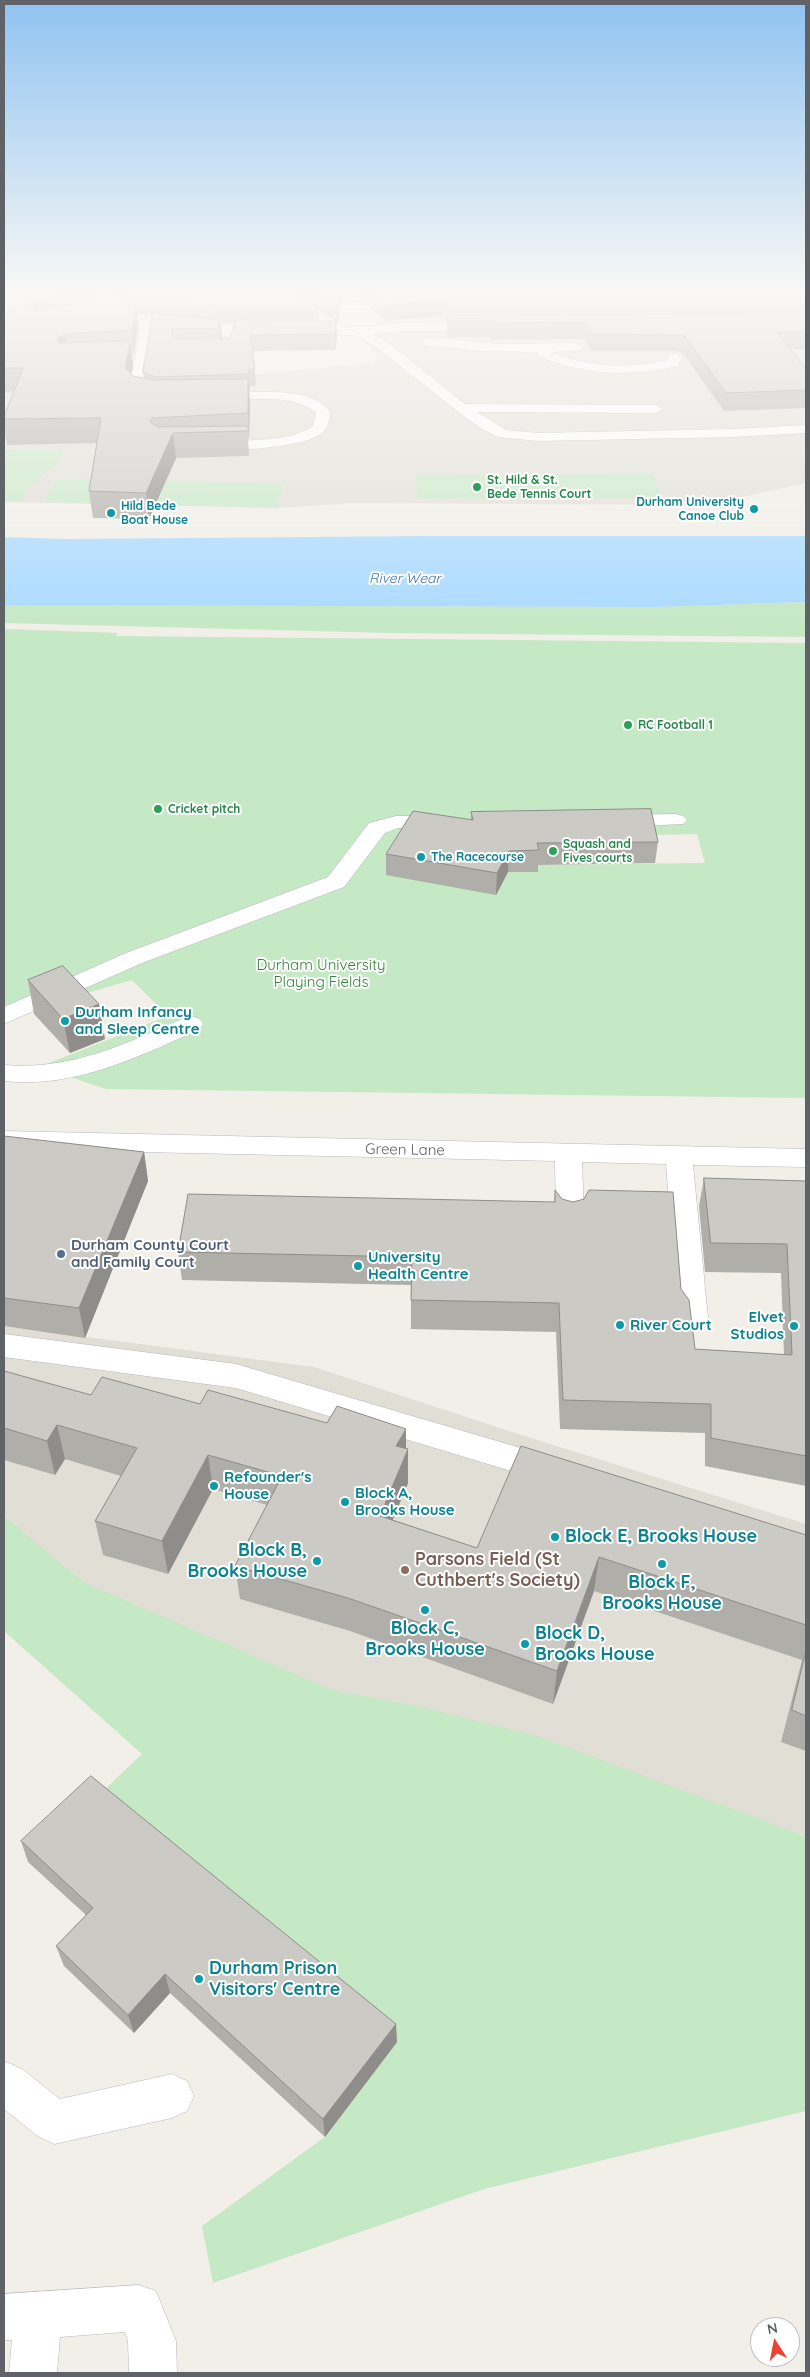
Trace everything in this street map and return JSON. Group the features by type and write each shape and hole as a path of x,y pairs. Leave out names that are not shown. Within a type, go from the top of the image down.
{"street":[{"path":"197,446 304,437 318,430 322,421 323,412 318,406 311,403"},
{"path":"456,403 487,426 503,434 523,436 693,434 806,429"},
{"path":"462,408 656,409"},
{"path":"596,821 676,820"},
{"path":"4,1016 134,958 336,882 377,828 396,822 466,822"},
{"path":"4,1073 18,1076 57,1071 114,1058 191,1024"},
{"name":"Green Lane","path":"4,1140 806,1158"},
{"path":"568,1154 570,1219"},
{"path":"679,1156 694,1318"},
{"path":"4,1345 236,1376 578,1478"},
{"path":"4,2085 7,2084 54,2122 172,2096"},
{"path":"33,2373 21,2315 139,2308 152,2342 153,2373"}],"shaded area":[{"path":"4,403 806,403 806,483 706,505 356,503 276,508 4,502"},
{"name":"Parsons Field (St Cuthbert's Society)","path":"4,1326 314,1367 515,1433 806,1524 806,1835 307,1704 4,1615"}],"green space":[{"path":"63,449 59,461 27,489 20,502 4,502 4,450"},
{"path":"653,474 661,498 417,499 416,475"},
{"path":"57,479 283,484 276,508 44,502"},
{"path":"806,602 806,637 392,633 4,623 4,605 655,607"},
{"name":"Durham University Playing Fields","path":"4,629 118,633 115,636 806,643 806,1098 106,1089 39,1067 168,1016 132,980 42,1006 4,1023","holes":["697,834 705,863 536,865 537,872 508,872 496,894 455,839"]},
{"path":"4,1516 83,1582 332,1690 421,1707 537,1736 803,1835 806,1833 806,2111 484,2189 213,2283 202,2226 325,2137 396,2042 97,1797 142,1754 4,1631"}],"water":[{"name":"River Wear","path":"430,536 806,536 806,602 655,607 4,605 4,537 64,539"}],"building":[{"path":"9,403 248,403 248,413 152,418 150,422 158,427 248,426 248,431 173,433 146,493 89,491 101,418 4,419"},
{"path":"651,809 658,842 537,843 539,850 509,851 497,873 386,854 413,811 473,820 471,812"},
{"path":"63,966 99,1004 63,1019 28,980"},
{"name":"Durham County Court and Family Court","path":"4,1136 144,1152 79,1308 4,1298"},
{"path":"704,1178 806,1181 806,1456 711,1438 711,1404 563,1400 559,1303 411,1300 412,1257 178,1252 188,1194 555,1202 555,1190 562,1199 573,1202 584,1199 589,1190 673,1192 681,1289 689,1300 695,1349 792,1355 787,1244 711,1243"},
{"path":"4,1371 91,1395 102,1377 200,1404 208,1390 327,1423 337,1406 406,1429 396,1446 408,1449 380,1516 477,1548 521,1446 806,1535 806,1625 599,1557 557,1671 348,1598 235,1566 282,1476 208,1455 162,1541 95,1521 137,1448 57,1425 47,1441 4,1428"},
{"path":"806,1651 806,1716 792,1710"},
{"name":"Durham Prison Visitors' Centre","path":"91,1776 396,2024 323,2119 165,1974 128,2015 56,1946 93,1908 21,1841"}],"place":[{"name":"St. Hild & St. Bede Tennis Court","path":"477,487"},
{"name":"Durham University Canoe Club","path":"754,509"},
{"name":"Hild Bede Boat House","path":"111,513"},
{"name":"RC Football 1","path":"628,725"},
{"name":"Cricket pitch","path":"158,809"},
{"name":"Squash and Fives courts","path":"553,851"},
{"name":"The Racecourse","path":"421,857"},
{"name":"Durham Infancy and Sleep Centre","path":"65,1021"},
{"name":"Durham County Court and Family Court","path":"61,1254"},
{"name":"University Health Centre","path":"358,1266"},
{"name":"River Court","path":"620,1325"},
{"name":"Elvet Studios","path":"794,1326"},
{"name":"Refounder's House","path":"214,1486"},
{"name":"Block A, Brooks House","path":"345,1502"},
{"name":"Block E, Brooks House","path":"555,1537"},
{"name":"Block B, Brooks House","path":"317,1561"},
{"name":"Block F, Brooks House","path":"662,1564"},
{"name":"Parsons Field (St Cuthbert's Society)","path":"405,1570"},
{"name":"Block C, Brooks House","path":"425,1610"},
{"name":"Block D, Brooks House","path":"525,1644"},
{"name":"Durham Prison Visitors' Centre","path":"199,1979"}]}
